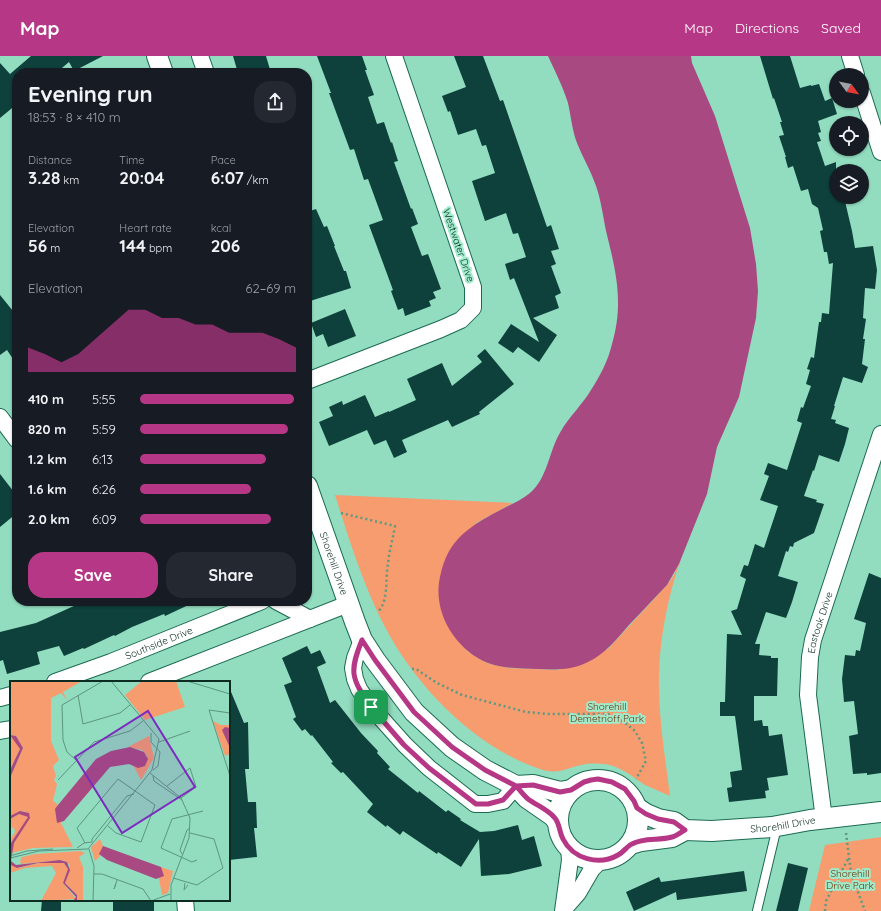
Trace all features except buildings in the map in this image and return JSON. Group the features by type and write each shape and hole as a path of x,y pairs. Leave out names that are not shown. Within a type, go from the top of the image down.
{"street":[{"path":"157,56 161,68"},
{"path":"200,56 204,68"},
{"name":"Westwater Drive","path":"312,379 441,329 461,320 473,308 473,288 394,56"},
{"path":"850,56 854,68"},
{"path":"867,108 881,152"},
{"path":"0,417 12,433"},
{"name":"Eastoak Drive","path":"824,819 808,695 810,657 815,634 881,434"},
{"name":"Shorehill Drive","path":"312,500 362,640 414,712 452,747 485,770 516,786 527,798 553,816 558,822"},
{"path":"153,681 348,604"},
{"name":"Southside Drive","path":"58,681 111,662 250,606"},
{"path":"285,606 310,619"},
{"path":"362,640 353,668 359,689 371,707 404,745 429,768 476,804 488,804 503,800 516,786"},
{"path":"0,698 10,695"},
{"path":"0,731 10,729"},
{"name":"Shorehill Drive","path":"516,786 533,785 560,792 571,790 584,782 598,779 612,782 625,789 634,801 637,808 639,826 635,838 625,851 617,856 600,861"},
{"path":"571,790 563,801 558,814 558,822 562,839 574,853 586,859 600,861"},
{"name":"Shorehill Drive","path":"637,808 658,819 674,822 685,830"},
{"name":"Shorehill Drive","path":"631,844 641,841 672,837 685,830 712,831 778,826 881,812"},
{"path":"563,910 570,860 569,848"},
{"path":"563,910 578,893 592,869 600,861"},
{"path":"185,901 186,911"}],"lane":[{"path":"757,911 778,826"}],"path":[{"path":"341,513 395,526 388,564 385,601 382,608 378,612"},
{"path":"412,669 416,669 437,683 462,695 519,710 548,714 608,714 624,722 635,731 642,743 646,761 636,779"},
{"path":"845,830 851,874 865,911"},
{"path":"825,911 826,901 849,858"}],"green space":[{"name":"Shorehill Demetrioff Park","path":"335,495 513,503 476,523 467,651 490,664 510,668 558,670 608,649 667,585 674,575 681,559 672,587 666,616 661,645 659,675 661,720 670,796 645,785 626,772 611,765 589,764 559,771 547,771 540,769 516,759 493,746 471,731 450,713 413,672 385,627 363,578"},
{"name":"Shorehill Drive Park","path":"881,837 881,911 809,911 825,845"}],"shaded area":[{"path":"548,56 691,56 692,63 715,116 750,228 756,264 758,291 756,318 739,397 717,447 707,494 679,564 667,585 615,641 594,659 582,665 564,669 513,668 488,663 476,657 457,640 449,629 443,617 438,590 444,563 455,542 482,520 530,493 541,480 561,431 601,374 616,329 618,315 617,287 613,260 599,197 594,180 575,138 566,97"}],"route":[{"path":"371,707 359,689 353,668 362,640 414,712 452,747 485,770 516,786 533,785 560,792 571,790 584,782 591,780 598,779 612,782 625,789 634,801 637,808 646,814 658,819 674,822 685,830 672,837 641,841 631,844 625,851 609,859 600,861 586,859 574,853 565,844 558,828 558,822 553,816 527,798 516,786 503,800 488,804 476,804 429,768 404,745 371,707"}]}
